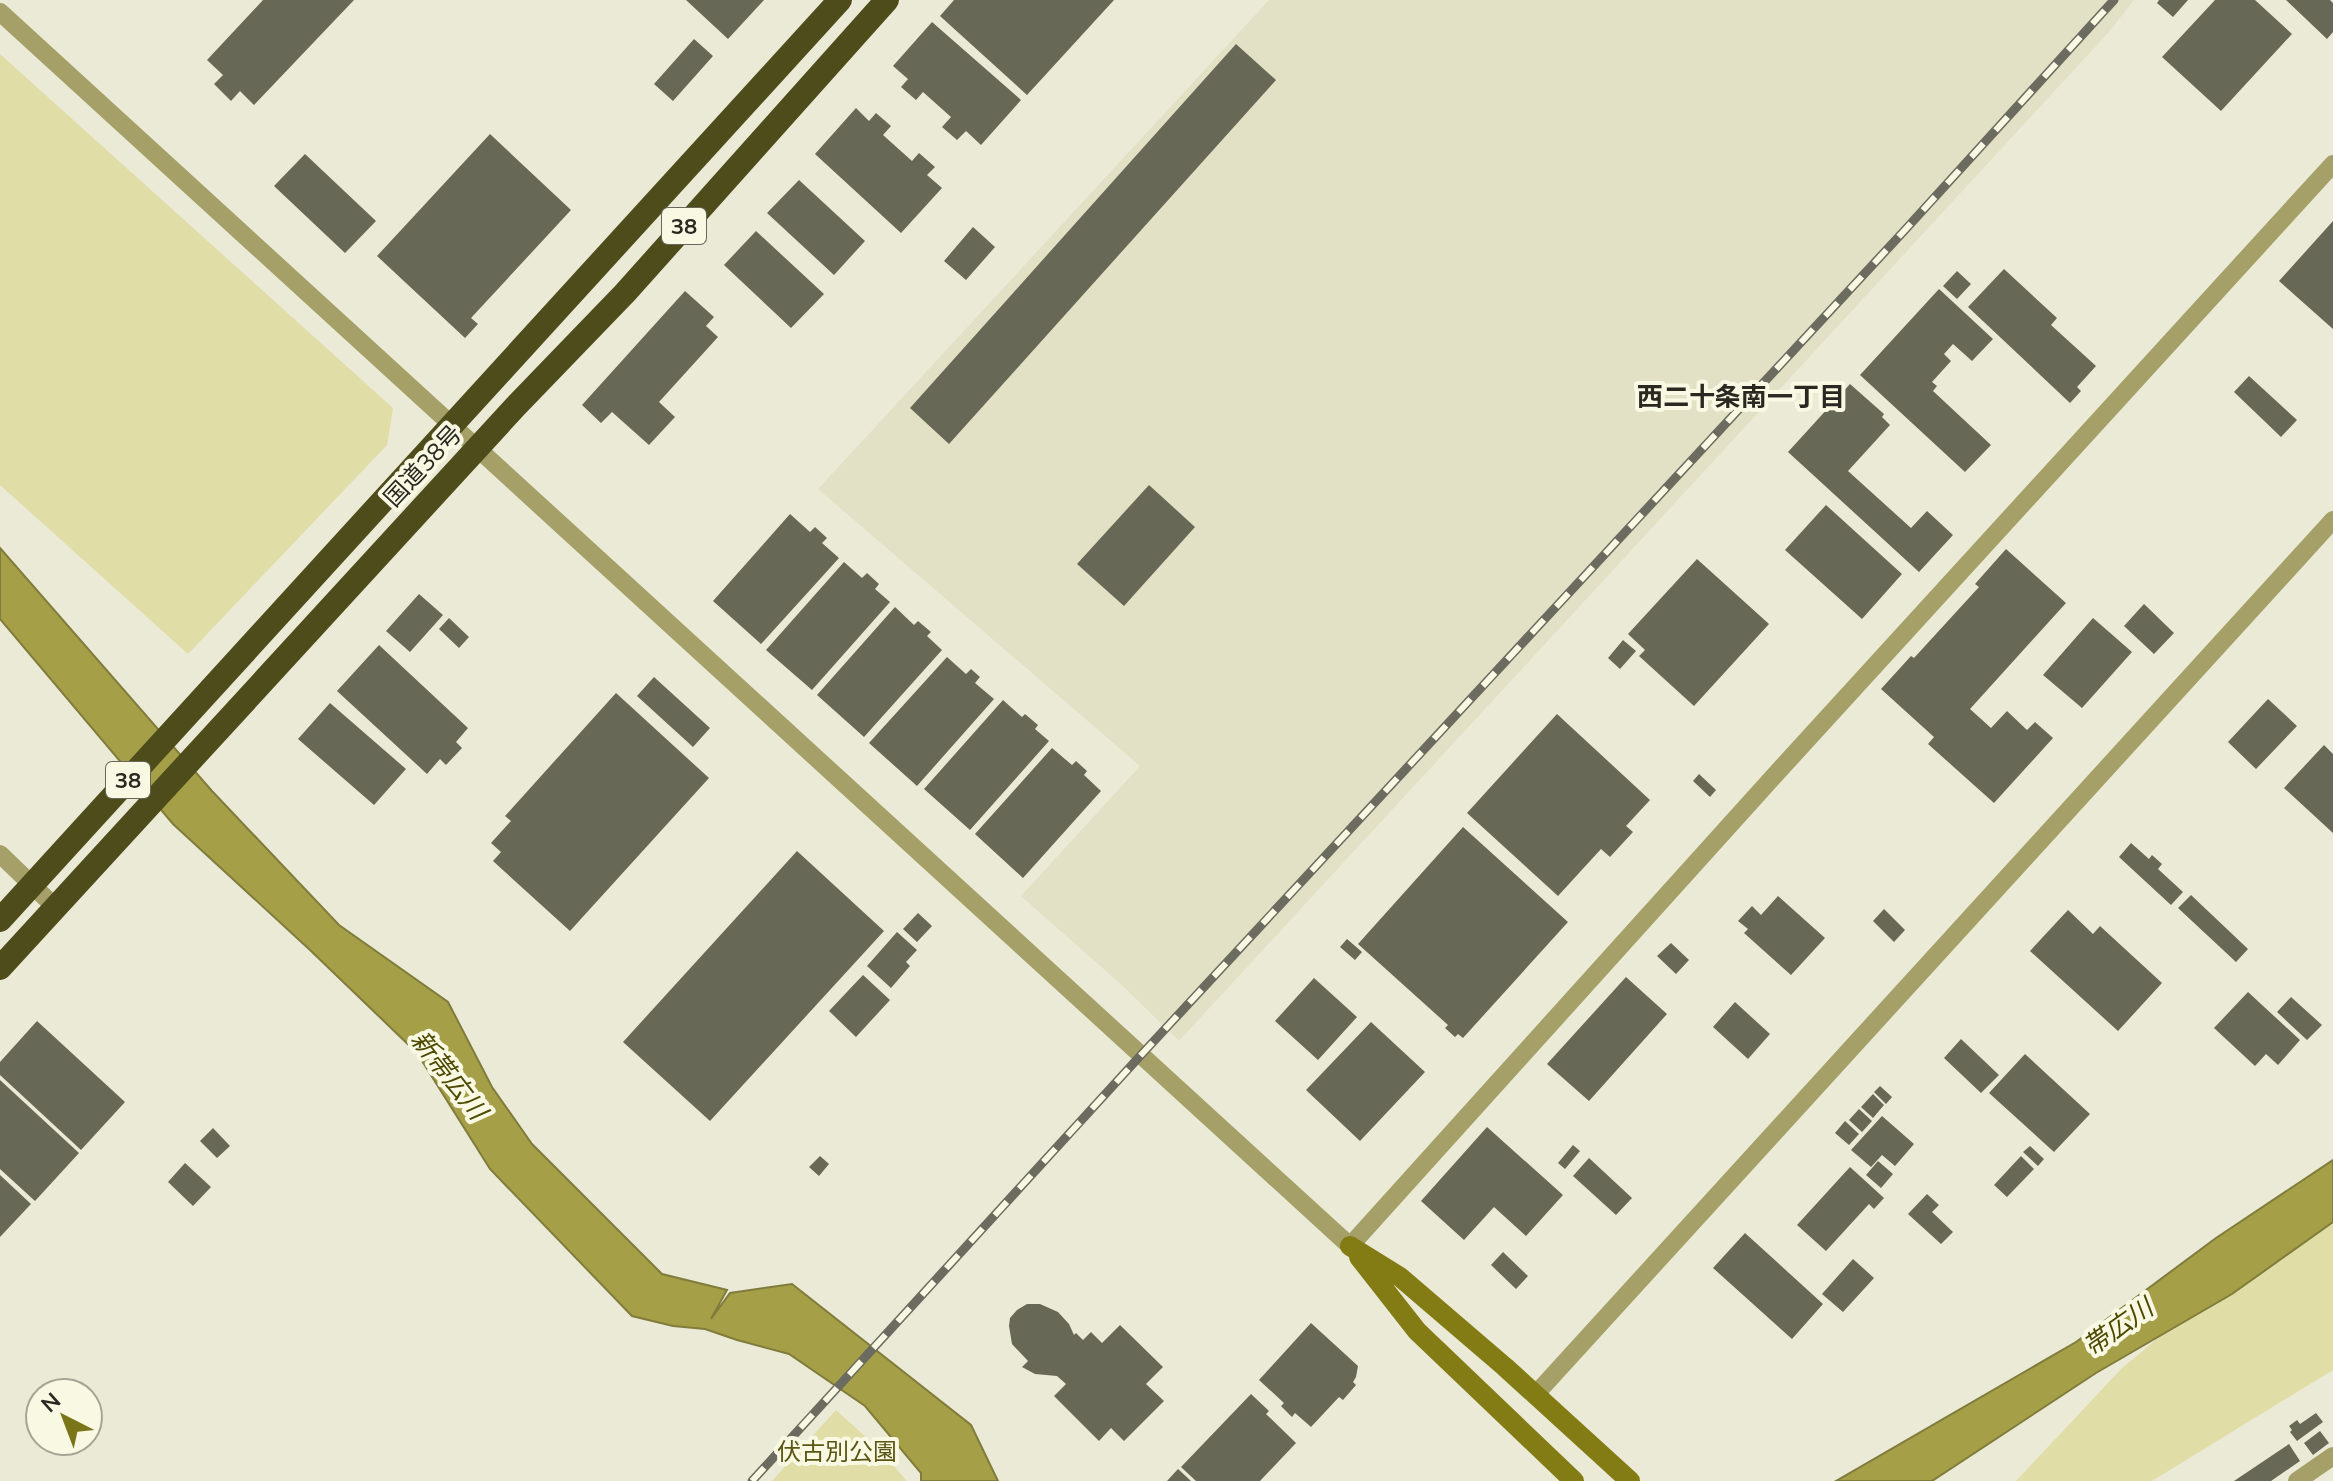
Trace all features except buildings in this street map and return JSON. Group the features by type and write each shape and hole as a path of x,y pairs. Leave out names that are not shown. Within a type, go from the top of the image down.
{"highway":[{"name":"国道38号","path":"0,920 840,0"},
{"name":"国道38号","path":"0,968 478,448 625,293 887,0"}],"street":[{"path":"0,12 1350,1246 1417,1331 1574,1481"},
{"path":"1350,1246 2333,164"},
{"path":"1510,1422 2333,520"},
{"path":"0,854 56,908"},
{"path":"1350,1246 1400,1277 1630,1481"},
{"path":"2297,1481 2333,1456"}],"shaded area":[{"path":"1269,0 2134,0 2108,33 1179,1041 1125,988 1021,896 1140,766 818,489"}],"green space":[{"path":"0,54 393,408 387,445 188,654 0,485"},
{"path":"2333,1206 2333,1370 2152,1481 2016,1481 2122,1368 2229,1280"},
{"name":"伏古別公園","path":"836,1410 879,1449 907,1481 772,1481"}],"water":[{"name":"新帯広川","path":"0,548 212,791 339,925 448,1002 492,1087 532,1144 662,1274 727,1290 711,1319 730,1293 792,1284 971,1425 998,1481 921,1481 921,1473 865,1406 789,1354 705,1329 673,1326 632,1316 490,1169 417,1053 173,824 0,619"},
{"name":"帯広川","path":"2333,1160 2333,1222 2232,1294 2096,1373 1932,1481 1836,1481 2076,1342 2216,1238"}],"railway":[{"path":"752,1481 2114,0"}],"district":[{"name":"西二十条南一丁目","path":"1741,397"}]}
